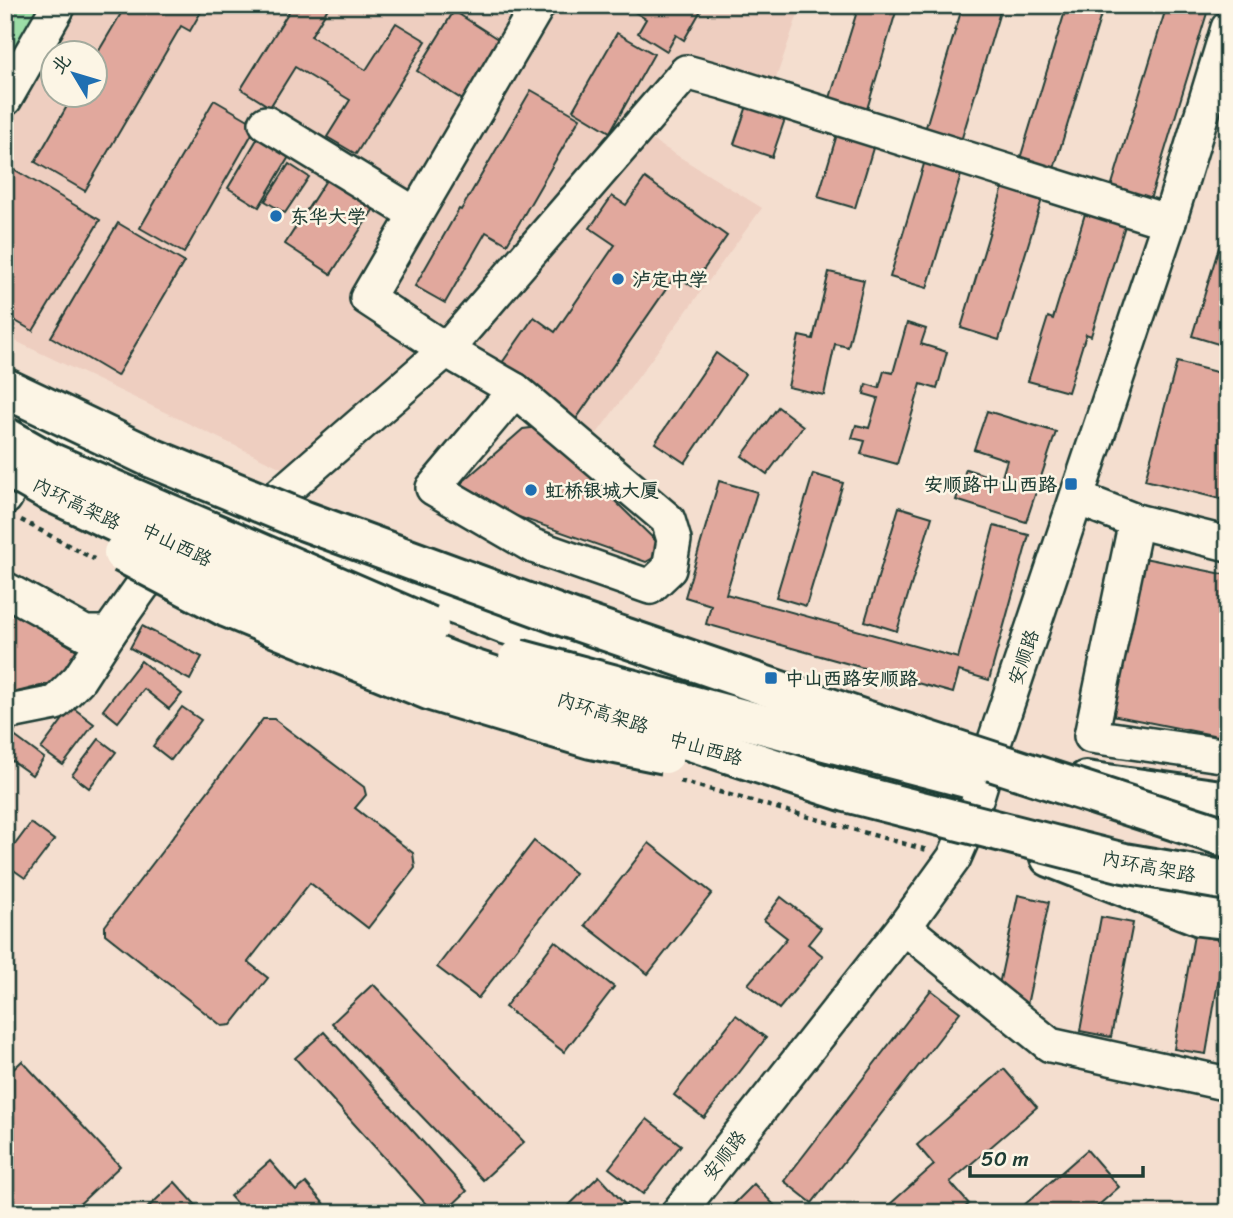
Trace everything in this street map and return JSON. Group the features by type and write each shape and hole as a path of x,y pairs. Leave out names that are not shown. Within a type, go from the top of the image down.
{"main road":[{"path":"5,388 152,458 305,521 571,619 848,715 1228,839"},
{"path":"5,404 157,485 273,536 505,624 759,704 986,767 1228,801"},
{"name":"内环高架路","path":"14,467 49,462 480,648 889,758 1228,839"},
{"name":"中山西路","path":"14,467 293,600 598,716 968,825 1200,916 1228,919"},
{"name":"内环高架路","path":"14,467 236,579 460,665 846,792 1124,863 1228,881"}],"street":[{"path":"5,99 59,5"},
{"path":"515,390 433,488 533,546 650,587 669,569 674,540 668,520 515,390 446,350 367,298 535,6"},
{"name":"安顺路","path":"678,1213 904,927 954,858 968,825 1169,222 1226,36"},
{"path":"268,505 446,350 686,72 1169,222"},
{"path":"266,123 415,214"},
{"path":"5,498 14,467"},
{"path":"1077,498 1136,521 1228,544"},
{"path":"1136,521 1091,736 1228,756"},
{"path":"5,713 55,703 79,679 143,585 184,548"},
{"path":"5,589 85,634 109,633"},
{"path":"904,927 1050,1045 1228,1084"}],"shaded area":[{"name":"东华大学","path":"5,5 801,5 770,96 686,72 436,343 288,471 5,336"},
{"name":"泸定中学","path":"649,138 762,208 593,439 466,351"}],"green space":[{"path":"5,5 42,5 5,71"}],"building":[{"path":"126,5 205,5 190,31 181,26 85,191 35,162 66,108 108,108 106,38"},
{"path":"293,5 330,5 311,36 366,70 396,23 426,41 356,154 327,137 350,100 295,67 270,107 241,89"},
{"path":"623,5 704,5 684,40 676,35 667,51 638,33 646,19"},
{"path":"859,5 898,5 867,109 830,98"},
{"path":"963,5 1002,5 961,141 925,130"},
{"path":"1067,5 1104,5 1053,172 1019,162"},
{"path":"1167,5 1181,5 1207,13 1148,206 1109,194"},
{"path":"454,11 504,43 466,102 417,71"},
{"path":"617,33 654,54 610,132 573,110"},
{"path":"531,90 580,118 507,244 486,232 445,303 415,286"},
{"path":"214,100 257,125 184,253 140,228"},
{"path":"749,100 787,113 772,157 734,144"},
{"path":"839,128 876,138 855,208 818,197"},
{"path":"262,131 293,150 259,207 228,188"},
{"path":"927,154 964,165 927,288 890,277"},
{"path":"5,164 100,220 33,331 5,315"},
{"path":"289,164 309,177 285,213 265,201"},
{"path":"330,174 377,204 331,274 285,244"},
{"path":"645,178 727,236 692,286 676,275 574,422 497,370 534,317 555,332 615,245 590,228 612,196 626,205"},
{"path":"1004,184 1043,196 999,340 961,328"},
{"path":"1088,204 1128,216 1091,336 1086,334 1068,392 1028,381 1048,317 1053,319"},
{"path":"118,223 184,262 117,376 51,337"},
{"path":"1219,247 1228,249 1228,347 1192,336"},
{"path":"829,272 864,280 848,347 835,344 824,395 788,387 799,336 813,339"},
{"path":"907,323 926,329 921,344 947,352 937,389 921,384 897,464 861,454 865,441 852,438 856,425 869,428 878,398 864,394 866,384 879,388 884,371 893,373"},
{"path":"716,353 745,374 685,463 655,443"},
{"path":"1177,362 1228,375 1228,501 1145,480"},
{"path":"778,407 803,426 767,474 742,456"},
{"path":"987,411 1056,432 1026,522 956,500 966,469 1001,480 1007,460 974,449"},
{"name":"虹桥银城大厦","path":"539,427 659,544 658,555 646,562 460,496 459,485 523,429"},
{"path":"813,474 843,483 806,606 776,597"},
{"path":"719,481 757,492 726,594 958,658 994,526 1029,535 989,680 959,671 953,693 706,624 711,605 685,597"},
{"path":"899,507 932,517 897,631 865,621"},
{"path":"1144,558 1228,575 1228,627 1219,669 1228,671 1228,738 1112,715"},
{"path":"5,608 85,655 72,678 5,695"},
{"path":"142,626 202,657 190,680 130,648"},
{"path":"141,661 182,694 169,709 144,689 118,722 103,710"},
{"path":"72,707 94,724 63,765 41,749"},
{"path":"182,707 201,720 171,760 153,746"},
{"path":"263,719 274,719 364,787 366,795 355,808 413,853 415,868 368,928 310,883 248,962 268,978 231,1025 222,1026 105,934 105,926"},
{"path":"13,735 44,758 32,775 5,756 5,746"},
{"path":"99,739 116,752 89,788 72,775"},
{"path":"31,823 54,840 25,878 5,864 5,858"},
{"path":"534,841 575,873 478,998 437,967"},
{"path":"649,843 712,893 648,974 585,925"},
{"path":"1018,895 1049,902 1027,1005 996,999"},
{"path":"781,897 821,928 808,944 823,956 779,1009 748,984 787,938 764,920"},
{"path":"1101,917 1133,923 1111,1037 1080,1031"},
{"path":"1194,935 1225,941 1206,1054 1174,1049"},
{"path":"555,941 614,987 564,1052 505,1007"},
{"path":"373,984 524,1142 483,1180 332,1023"},
{"path":"931,990 960,1012 812,1203 784,1181"},
{"path":"736,1015 766,1038 704,1118 674,1095"},
{"path":"324,1032 467,1191 444,1213 434,1213 295,1058"},
{"path":"22,1061 120,1166 70,1213 5,1213 5,1077"},
{"path":"1004,1069 1037,1107 950,1182 969,1204 958,1213 880,1213 934,1165 917,1145"},
{"path":"647,1119 681,1145 643,1194 609,1168"},
{"path":"1087,1150 1119,1187 1090,1213 1015,1213"},
{"path":"270,1161 296,1191 306,1183 332,1213 245,1213 230,1196"},
{"path":"599,1176 630,1210 627,1213 561,1213"},
{"path":"175,1182 203,1213 142,1213"},
{"path":"754,1184 777,1208 772,1213 738,1213 740,1212 733,1205"}],"place":[{"name":"东华大学","path":"276,216"},
{"name":"泸定中学","path":"618,279"},
{"name":"安顺路中山西路","path":"1071,484"},
{"name":"虹桥银城大厦","path":"531,490"},
{"name":"中山西路安顺路","path":"771,678"}]}
